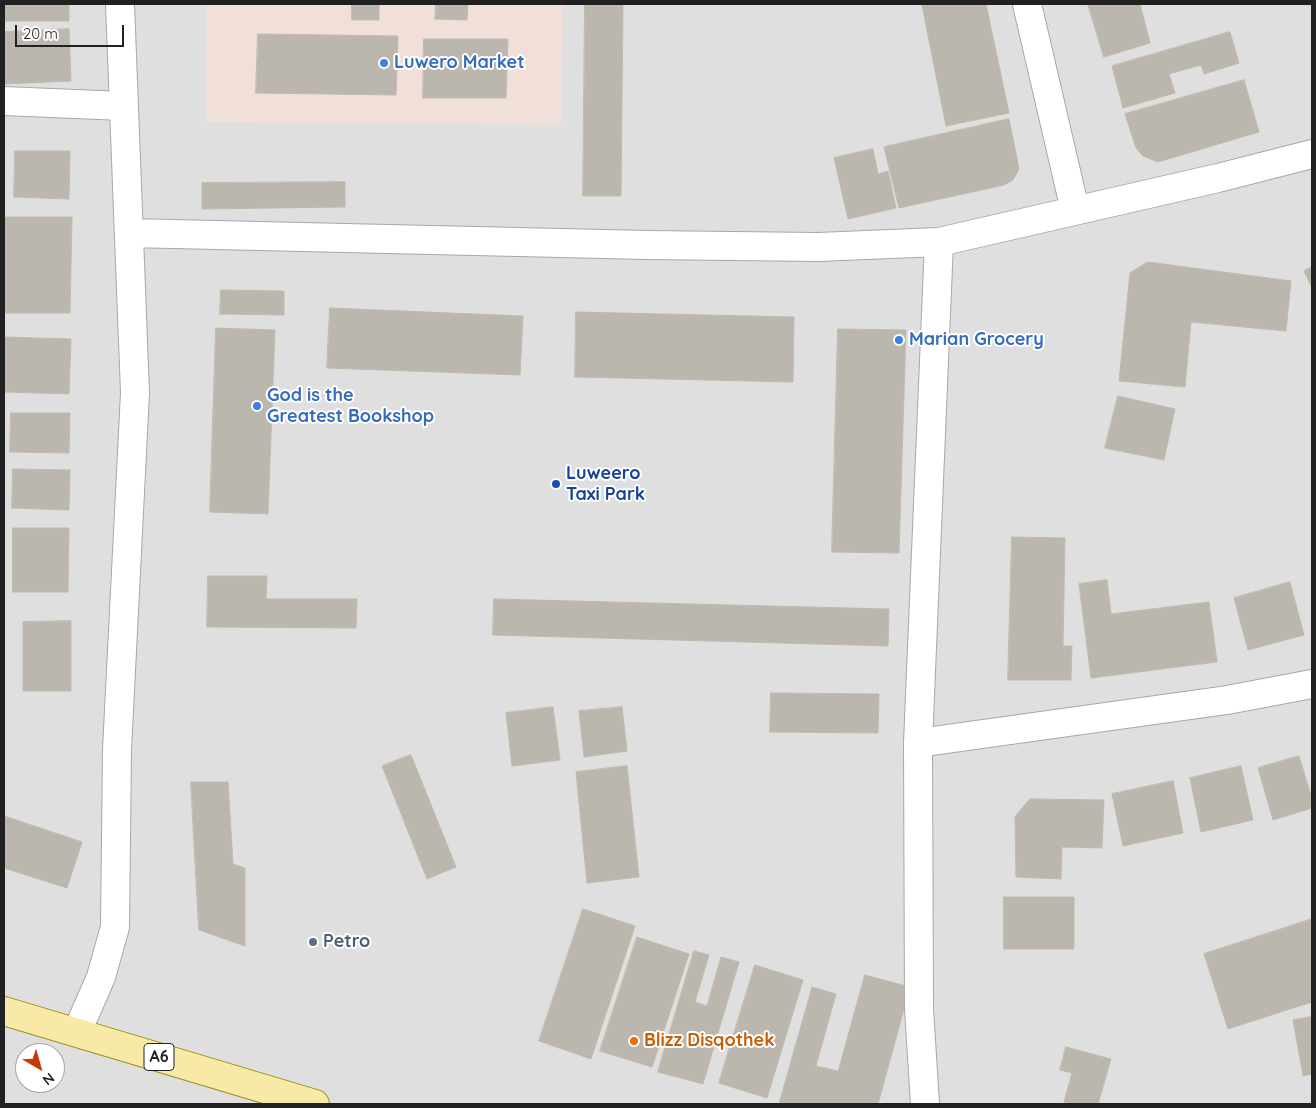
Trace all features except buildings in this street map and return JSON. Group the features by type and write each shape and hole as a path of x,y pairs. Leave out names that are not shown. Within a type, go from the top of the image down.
{"main road":[{"name":"A6","path":"4,1011 315,1104"}],"street":[{"path":"78,1032 101,977 115,927 116,750 135,393 120,4"},
{"path":"1028,4 1074,210"},
{"path":"4,101 123,106"},
{"path":"130,234 675,246 818,247 939,242 1218,178 1312,154"},
{"path":"925,1104 919,1009 918,743 939,242"},
{"path":"918,743 1227,700 1312,684"}],"shaded area":[{"path":"4,4 1312,4 1312,1104 4,1104"},
{"name":"Luwero Market","path":"207,4 563,4 561,125 205,122"}],"place":[{"name":"Luwero Market","path":"384,63"},
{"name":"Marian Grocery","path":"899,340"},
{"name":"God is the Greatest Bookshop","path":"257,406"},
{"name":"Luweero Taxi Park","path":"556,484"},
{"name":"Petro","path":"313,942"},
{"name":"Blizz Disqothek","path":"634,1041"}]}
